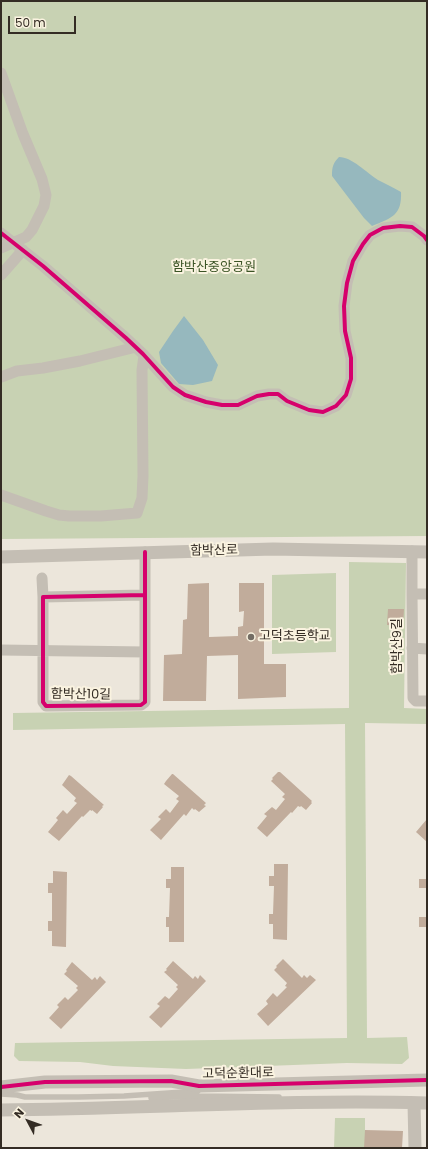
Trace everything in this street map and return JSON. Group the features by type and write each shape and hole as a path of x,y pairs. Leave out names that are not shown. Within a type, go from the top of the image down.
{"street":[{"path":"1,73 23,134 42,179 46,195 44,206 32,230 26,237 1,248"},
{"path":"1,233 43,266 136,347 173,386 185,394 222,406 238,405 257,396 278,394 287,401 309,410 323,412 336,406 346,395 351,379 351,358 345,331 344,306 347,283 353,261 362,244 370,235 383,228 400,226 412,227 427,240"},
{"path":"1,275 23,250"},
{"path":"1,377 17,371 43,368 136,347"},
{"path":"1,495 53,513 69,516 101,516 137,513 142,498 143,476 142,370 144,356"},
{"name":"함박산로","path":"1,557 273,549 427,552"},
{"name":"함박산10길","path":"42,578 43,702 46,706 141,705 145,702 144,552"},
{"name":"함박산9길","path":"412,552 413,698 416,701 427,701"},
{"path":"412,594 427,594"},
{"path":"43,597 144,595"},
{"path":"412,648 427,649"},
{"path":"1,650 145,652"},
{"name":"고덕순환대로","path":"1,1087 45,1082 171,1081 200,1086 427,1080"},
{"path":"1,1110 226,1104 420,1103 415,1148"}],"lane":[{"path":"187,1091 200,1086"},
{"path":"1,1094 26,1097 93,1097 187,1091 427,1086"},
{"path":"1,1087 17,1095"},
{"path":"1,1097 70,1100 197,1096 282,1097"},
{"path":"290,1097 427,1098"}],"green space":[{"name":"함박산중앙공원","path":"1,1 427,1 427,536 1,539"},
{"path":"349,562 406,563 404,708 427,709 427,724 365,723 367,1038 407,1037 409,1058 402,1064 347,1063 186,1069 113,1066 80,1062 19,1061 14,1056 15,1043 347,1038 345,724 13,730 13,713 349,708"},
{"path":"336,573 336,652 272,654 272,575"},
{"path":"335,1118 365,1118 365,1148 334,1148"}],"water":[{"path":"339,157 354,162 378,180 401,192 401,200 398,211 385,221 372,226 364,218 332,176 333,165"},
{"path":"184,316 203,340 218,365 212,381 193,385 179,384 161,363 159,352"}],"building":[{"path":"209,583 209,637 238,636 238,627 243,626 244,611 239,612 239,583 264,583 264,664 286,664 286,697 238,699 238,655 207,656 206,701 163,701 164,655 182,654 183,620 187,619 188,584"},
{"path":"388,609 404,609 403,626 387,625"},
{"path":"278,772 280,772 312,801 312,803 306,810 301,806 298,806 267,837 257,828 267,816 264,814 272,807 276,810 285,799 282,797 285,794 271,781"},
{"path":"172,774 206,803 204,805 206,806 199,812 192,808 186,816 184,814 161,840 150,830 161,819 158,817 166,809 170,813 179,801 176,799 179,796 164,784"},
{"path":"69,775 104,805 97,814 90,810 83,817 82,816 59,841 48,832 58,820 56,818 63,810 67,814 77,803 74,801 76,798 62,785"},
{"path":"427,819 427,842 416,832"},
{"path":"274,864 288,864 287,940 273,939 273,924 269,924 269,914 273,914 274,886 269,886 269,876 274,876"},
{"path":"171,867 184,867 184,942 169,942 169,927 166,927 166,917 169,917 170,888 166,888 166,879 171,879"},
{"path":"53,871 67,872 66,947 52,946 52,931 48,931 48,921 52,921 52,893 48,893 48,883 53,883"},
{"path":"419,879 427,879 427,888 419,888"},
{"path":"419,917 427,917 427,927 419,927"},
{"path":"283,959 302,978 304,975 307,978 310,975 316,980 268,1026 257,1014 268,1004 266,1001 273,993 277,997 287,987 285,986 287,983 274,970"},
{"path":"173,961 193,979 195,976 198,979 200,975 206,981 161,1028 149,1017 160,1006 157,1004 165,996 169,999 178,989 176,987 178,985 164,972"},
{"path":"72,962 92,980 95,977 97,980 100,976 106,982 61,1029 49,1018 59,1007 57,1005 65,997 68,1000 78,990 76,988 78,986 64,974"},
{"path":"365,1130 403,1131 402,1148 364,1148"}],"cycle path":[{"path":"1,233 43,266 126,338 173,387 185,395 206,402 222,405 238,405 257,396 278,394 287,401 309,410 323,412 336,406 346,395 351,379 351,358 345,331 344,306 347,283 353,261 363,244 370,235 383,228 400,226 412,227 427,240"},
{"path":"144,595 43,597 43,702 46,706 141,705 145,702 145,552"},
{"path":"1,1087 45,1082 171,1081 199,1086 427,1080"}],"place":[{"name":"고덕초등학교","path":"251,637"}]}
